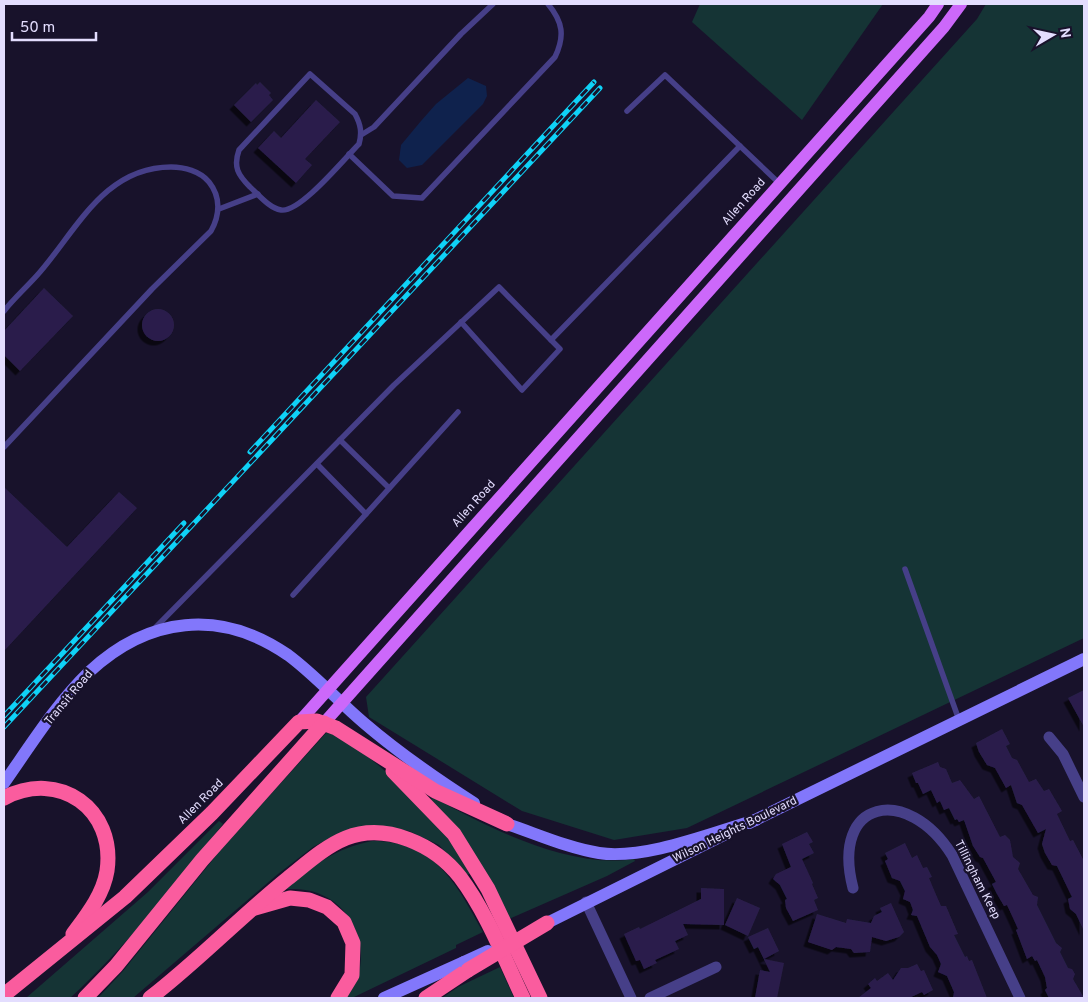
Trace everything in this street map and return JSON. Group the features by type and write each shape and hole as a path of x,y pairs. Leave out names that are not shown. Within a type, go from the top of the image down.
{"highway":[{"path":"299,722 324,723 436,791 507,824"},
{"name":"Allen Road","path":"4,994 61,951 125,897 212,813 299,722"},
{"path":"85,998 116,966 208,853 324,723"},
{"path":"372,751 454,834 488,889 540,998"},
{"path":"4,798 30,788 54,789 80,800 91,810 103,829 108,856 104,883 97,900 61,951"},
{"path":"150,998 249,910 324,850 347,838 368,832 403,837 426,846 460,876 480,910 523,998"},
{"path":"249,910 290,898 309,900 327,907 344,922 353,943 352,975 338,998"},
{"path":"426,998 466,966 547,923"}],"main road":[{"name":"Allen Road","path":"299,722 930,17 938,4"},
{"path":"324,723 938,34 960,4"},
{"name":"Transit Road","path":"4,783 56,710 88,673 124,645 152,631 182,625 210,625 247,633 267,643 282,662 310,684 326,690 432,776 507,824 579,848 621,854 644,852 756,820"},
{"name":"Wilson Heights Boulevard","path":"547,923 586,902 1084,659"},
{"path":"384,998 466,966"}],"street":[{"path":"1049,737 1063,754 1084,798"},
{"name":"Tillingham Keep","path":"853,888 850,864 851,843 856,828 864,818 876,811 890,808 901,810 920,820 938,836 952,855 1020,998"},
{"path":"586,902 631,998"},
{"path":"650,998 716,967"}],"lane":[{"path":"361,135 374,127 461,34 493,4"},
{"path":"349,154 393,196 422,198 555,57 562,42 560,22 548,4"},
{"path":"310,74 355,114 360,123 361,135 359,144 303,201 291,210 273,208 240,178 236,168 236,160 240,150 310,74"},
{"path":"628,111 665,75 780,184"},
{"path":"551,340 740,146"},
{"path":"4,311 17,294 40,273 93,203 118,182 135,174 161,167 194,171 209,182 219,209 217,220 211,232 152,288 4,447"},
{"path":"219,209 258,194"},
{"path":"152,631 340,440 461,322 499,287 560,349 522,390 461,322"},
{"path":"293,595 458,412"},
{"path":"340,440 389,488"},
{"path":"317,464 366,514"},
{"path":"905,569 958,720"}],"green space":[{"path":"700,4 883,4 802,120 692,22"},
{"path":"986,4 1084,4 1084,638 687,828 614,840 522,811 369,717 366,697 977,19"},
{"path":"326,733 338,737 353,746 388,774 423,806 445,830 472,873 467,875 439,845 409,831 378,826 330,838 313,847 278,874 133,998 98,998 123,971 219,852"},
{"path":"433,797 504,833 557,852 583,858 634,859 635,861 607,876 509,919 430,801"},
{"path":"219,821 223,824 150,914 70,998 26,998 148,892"},
{"path":"372,841 394,843 412,848 428,857 453,882 483,932 456,945 456,948 352,998 344,998 357,979 361,955 356,930 350,919 333,901 322,895 308,890 284,889 304,873 336,853"},
{"path":"500,967 514,998 442,998 458,987"}],"water":[{"path":"468,78 486,86 487,96 483,104 422,165 407,168 399,160 401,145 436,104"}],"building":[{"path":"260,82 271,93 269,95 273,100 251,122 234,105 256,83 257,85"},
{"path":"316,100 340,122 305,159 312,165 296,183 258,148 274,131 281,138"},
{"path":"44,288 73,316 20,371 4,355 4,331"},
{"path":"158,309 164,310 169,314 173,319 173,331 169,336 164,340 158,341 152,340 147,336 143,331 142,325 143,319 147,314 152,310"},
{"path":"4,487 67,547 119,492 137,508 4,651"},
{"path":"1084,690 1084,727 1068,698"},
{"path":"1002,729 1010,744 1006,746 1012,758 1017,760 1029,782 1036,779 1044,791 1049,789 1062,811 1057,814 1070,841 1073,840 1084,861 1084,931 1076,914 1070,909 1068,899 1072,897 1057,866 1052,865 1045,853 1042,844 1046,829 1038,833 1022,805 1017,803 1011,785 1006,788 995,768 987,765 979,752 976,743"},
{"path":"938,762 940,767 946,769 952,783 960,780 974,799 979,796 1000,837 1005,835 1010,840 1013,857 1020,863 1018,869 1033,895 1038,897 1037,905 1056,943 1062,948 1060,952 1068,968 1072,969 1075,974 1073,979 1084,998 1049,998 1045,990 1047,988 1045,977 1037,960 1035,961 1032,956 1027,959 1014,920 1007,905 1004,906 992,884 996,882 983,858 980,857 973,846 964,820 959,822 957,819 955,820 949,808 944,810 940,801 937,803 931,790 923,794 918,783 916,783 912,773"},
{"path":"807,832 813,842 809,844 814,853 802,859 818,898 814,900 818,910 793,921 786,908 785,900 787,899 780,885 773,879 776,874 791,867 782,844"},
{"path":"905,843 912,858 917,855 923,868 927,867 932,877 929,878 941,906 946,906 958,934 954,935 965,957 967,956 969,961 972,960 987,998 953,998 954,992 947,976 938,972 941,964 937,955 930,947 917,916 911,915 913,910 910,902 903,899 905,891 900,881 892,878 885,861 888,859 885,853"},
{"path":"701,888 724,889 724,925 683,924 688,935 675,941 679,949 655,960 657,963 644,969 640,960 636,961 624,934 639,927 640,929 701,899"},
{"path":"737,898 760,908 748,936 725,925"},
{"path":"891,903 904,932 899,937 886,941 872,937 870,952 854,953 851,949 836,947 832,950 808,942 817,914 846,923 847,919 871,923 874,916 882,912 880,908"},
{"path":"768,928 779,951 764,959 784,963 777,998 755,998 760,970 770,972 758,947 754,949 748,937"},
{"path":"917,964 921,971 924,970 933,990 924,995 922,992 909,998 858,998 871,988 868,984 875,978 877,981 888,973 893,980 901,968 908,968"}],"railway":[{"path":"250,452 594,82"},
{"path":"4,727 600,88"},
{"path":"4,716 184,523"}]}
